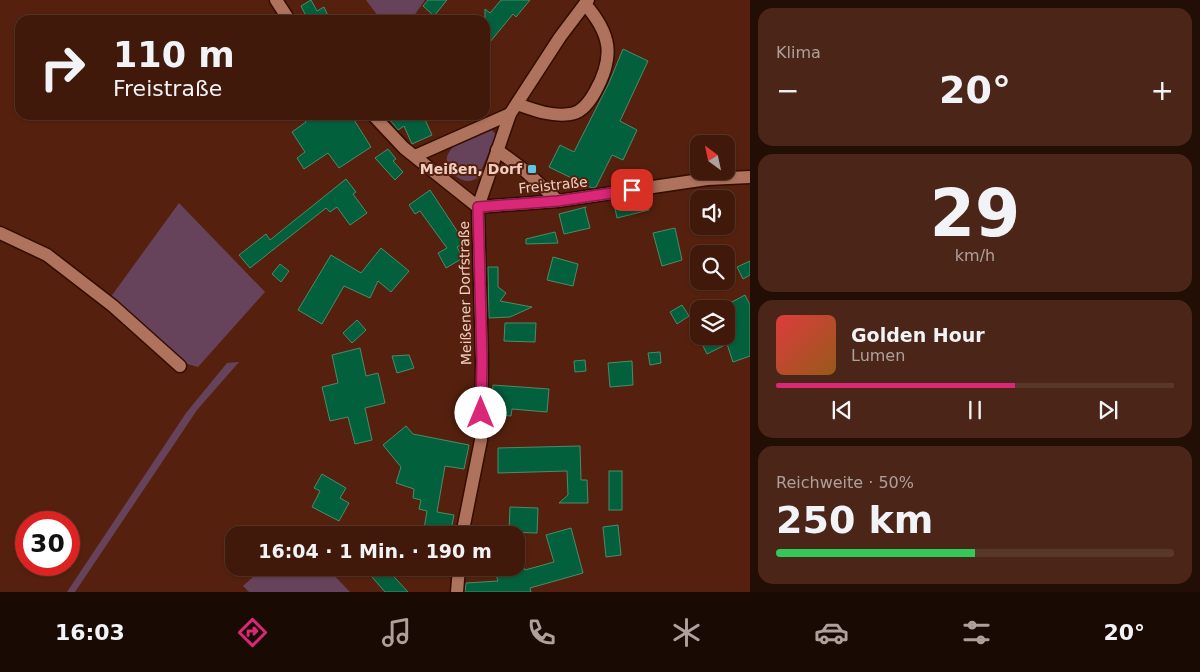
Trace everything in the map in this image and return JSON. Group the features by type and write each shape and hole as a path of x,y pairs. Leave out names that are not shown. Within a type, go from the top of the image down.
{"street":[{"path":"276,0 286,15"},
{"path":"415,156 514,109 548,114 571,114 582,109 592,97 603,78 608,64 608,46 603,30 586,2"},
{"name":"Meißener Dorfstraße","path":"464,526 481,440 482,361 478,207 497,150 514,109 560,37 586,2"},
{"path":"378,120 404,148 478,207"},
{"path":"497,150 523,169 558,201"},
{"name":"Freistraße","path":"478,207 558,201 707,179 750,177"},
{"path":"0,233 47,255 113,306 180,366"},
{"path":"457,592 458,576"}],"shaded area":[{"path":"366,0 425,0 414,15 377,15"},
{"path":"491,129 496,135 478,178 468,181 458,178 448,166 447,156 450,151 463,140"},
{"path":"179,203 265,292 198,367 184,363 110,298"},
{"path":"239,362 197,410 75,592 67,592 78,576 80,576 80,572 186,413 227,363"},
{"path":"254,576 335,576 350,592 249,592 243,586"}],"building":[{"path":"311,0 317,11 324,7 328,15 306,15 301,6"},
{"path":"428,0 447,0 435,15 423,6"},
{"path":"501,0 530,0 516,17 513,14 490,42 490,15 485,15 485,9 490,13"},
{"path":"623,49 648,61 620,121 637,130 623,160 612,155 596,187 592,188 549,167 560,145 574,152 609,83"},
{"path":"305,120 354,120 371,147 339,168 328,153 304,169 297,158 305,152 292,132 306,122"},
{"path":"390,120 425,120 432,135 412,144 404,126 398,130"},
{"path":"388,149 396,159 393,161 403,172 395,180 375,158"},
{"path":"346,179 356,192 353,194 367,213 350,225 337,207 330,212 326,208 250,268 239,255 266,234 270,240"},
{"path":"430,190 465,243 457,247 463,258 446,268 438,253 447,248 420,211 415,214 409,205"},
{"path":"646,199 649,210 617,218 614,204"},
{"path":"586,207 590,228 564,234 559,214"},
{"path":"675,228 682,260 662,266 653,233"},
{"path":"555,232 558,243 526,244 526,239"},
{"path":"381,248 409,271 391,292 378,281 370,298 344,286 322,324 298,310 331,255 361,273"},
{"path":"553,257 578,264 573,286 547,280"},
{"path":"750,261 750,275 743,279 737,267"},
{"path":"280,264 289,271 281,282 272,274"},
{"path":"488,267 498,267 498,287 506,293 500,301 532,307 510,317 489,318"},
{"path":"745,295 750,305 750,356 733,362 727,345 735,345 735,300"},
{"path":"682,305 689,316 677,324 670,312"},
{"path":"357,320 366,330 352,343 343,333"},
{"path":"505,323 536,323 535,342 504,341"},
{"path":"702,345 725,345 707,354"},
{"path":"360,348 366,376 378,373 385,403 365,408 372,440 355,444 348,417 330,421 322,387 338,383 332,355"},
{"path":"660,352 661,363 650,365 648,353"},
{"path":"409,355 414,368 397,373 392,356"},
{"path":"585,360 586,371 575,372 574,361"},
{"path":"632,361 633,385 610,387 608,363"},
{"path":"493,385 549,389 547,412 512,409 511,416 491,414"},
{"path":"406,426 413,434 469,445 464,469 445,466 437,512 454,515 452,526 424,526 427,511 419,509 421,500 413,498 414,489 396,483 401,467 383,445"},
{"path":"580,446 581,480 587,480 588,503 559,503 568,495 567,471 498,473 498,448"},
{"path":"609,471 622,471 622,510 609,510"},
{"path":"322,474 346,488 340,498 349,503 339,521 312,507 320,491 314,488"},
{"path":"510,507 538,508 537,533 525,533 525,526 509,526"},
{"path":"618,525 621,555 606,557 603,527"},
{"path":"571,528 583,573 530,588 531,592 465,592 466,583 498,581 496,576 525,576 525,570 554,562 546,535"},
{"path":"393,576 408,592 385,592 372,577"}],"place":[{"name":"Meißen, Dorf","path":"532,169"}],"route":[{"path":"481,413 482,361 478,207 558,201 632,190"}]}
